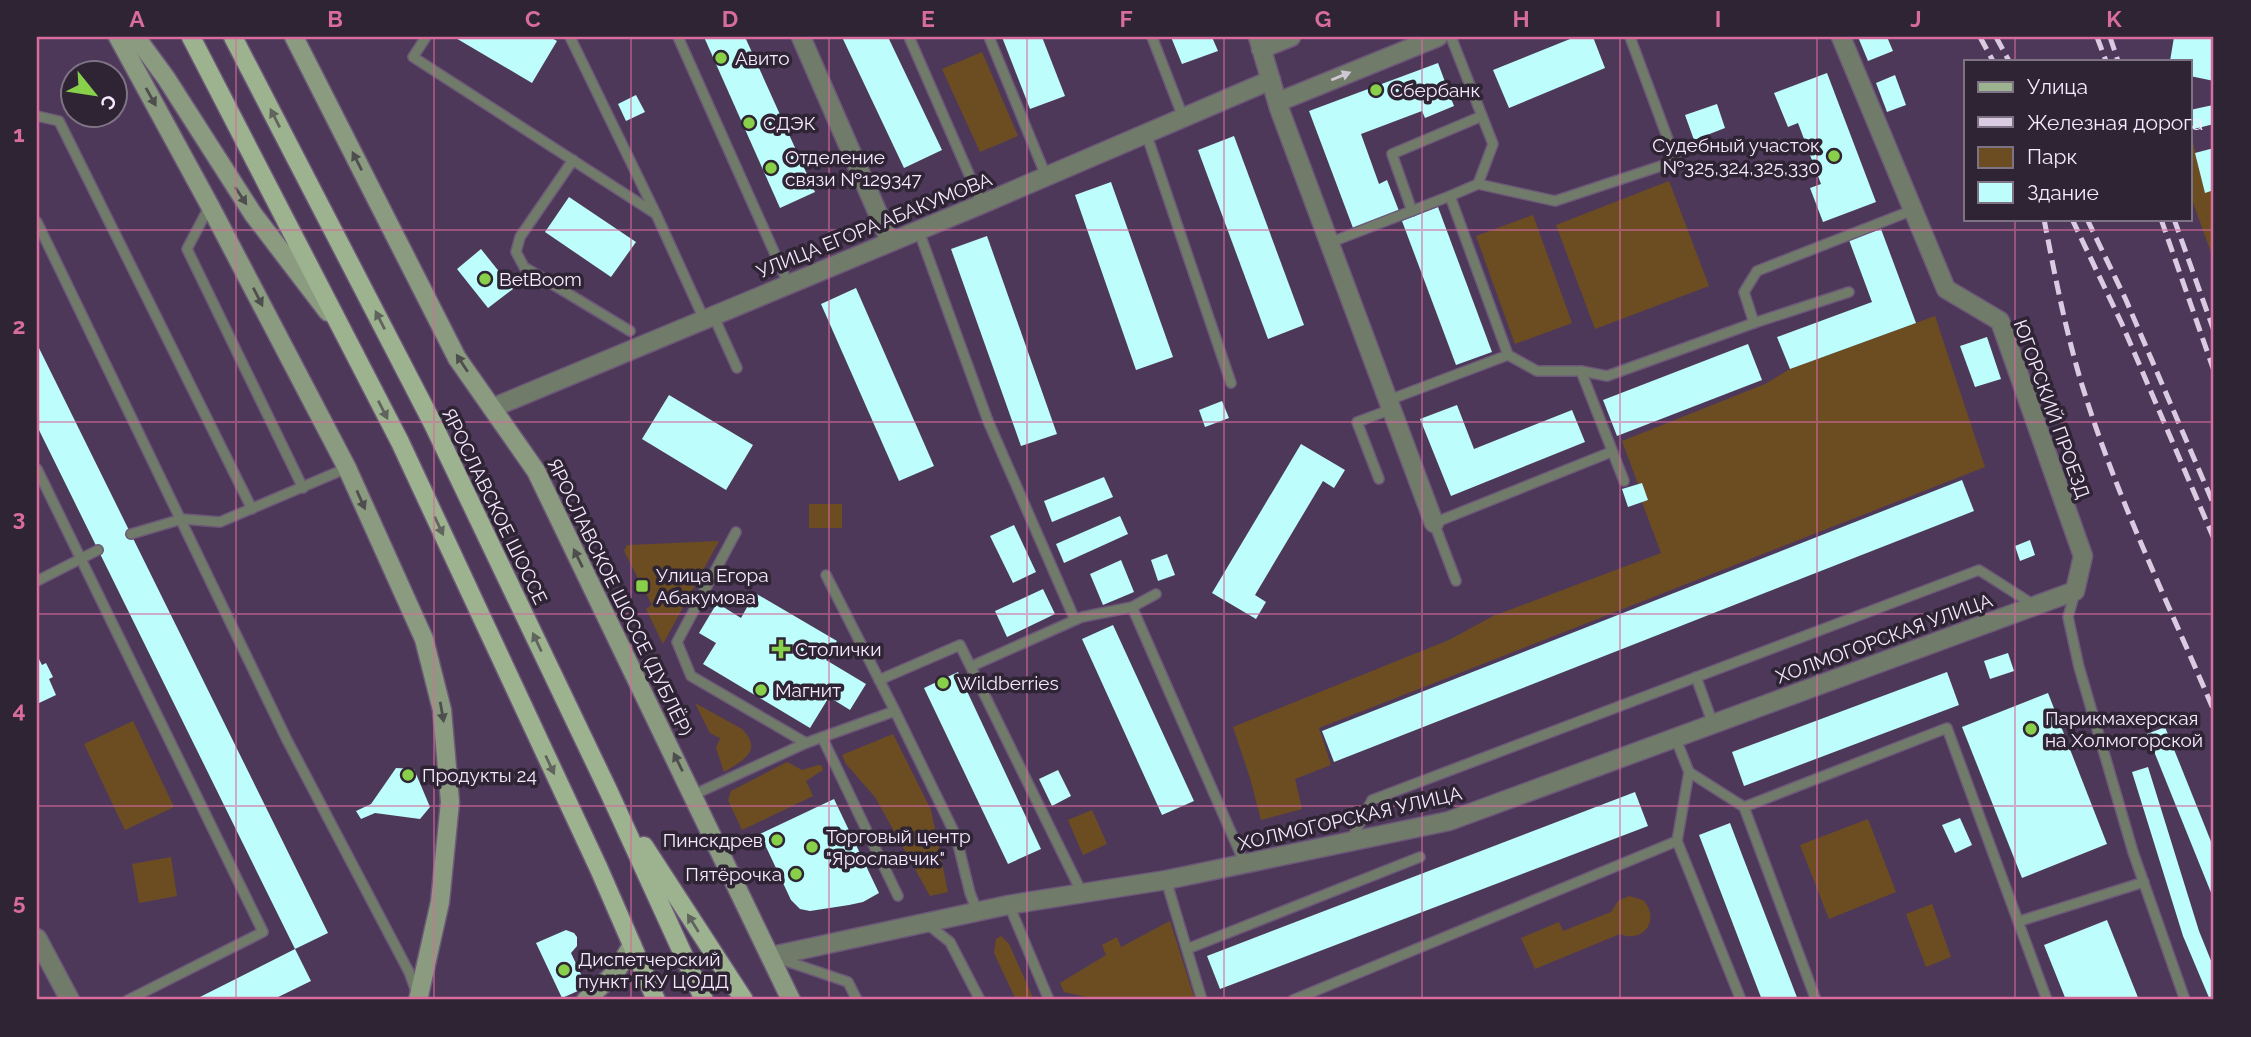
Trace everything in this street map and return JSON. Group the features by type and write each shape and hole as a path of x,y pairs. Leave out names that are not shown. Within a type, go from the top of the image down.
{"main road":[{"path":"191,37 400,442 656,1000"},
{"name":"ЯРОСЛАВСКОЕ ШОССЕ","path":"233,37 433,424 608,790 704,1000"},
{"path":"608,790 744,1000"}],"street":[{"path":"118,37 210,206 346,468 424,639 442,710 450,802 440,902 418,1000"},
{"path":"136,37 166,78 253,214 344,334"},
{"name":"ЯРОСЛАВСКОЕ ШОССЕ (ДУБЛЁР)","path":"294,37 457,358 536,471 791,1000"},
{"path":"800,37 890,241"},
{"path":"1291,37 1260,43 1278,102 1329,243 1434,523"},
{"path":"1278,102 1438,37"},
{"name":"ЮГОРСКИЙ ПРОЕЗД","path":"1842,37 1946,289 2000,321 2083,556 2076,590"},
{"name":"УЛИЦА ЕГОРА АБАКУМОВА","path":"492,408 982,204 1271,80"},
{"name":"ХОЛМОГОРСКАЯ УЛИЦА","path":"772,956 976,911 1166,880 1449,821 2076,590"},
{"path":"37,938 67,999"},
{"path":"586,1000 617,972 632,945"}],"lane":[{"path":"426,37 413,57 656,214"},
{"path":"570,37 656,214 737,368"},
{"path":"678,37 788,283"},
{"path":"909,37 982,204"},
{"path":"989,37 1046,176"},
{"path":"1152,37 1183,117"},
{"path":"1451,37 1493,144 1478,184"},
{"path":"1329,243 1478,184 1555,201 1676,161 1630,37"},
{"path":"37,116 59,121 251,509"},
{"path":"1412,211 1392,154 1482,116"},
{"path":"1146,133 1231,383"},
{"path":"573,160 520,237 516,252 524,267 630,331"},
{"path":"1450,196 1508,355 1537,371 1581,371 1607,376 1849,292"},
{"path":"210,206 187,249 303,488"},
{"path":"1754,323 1744,292 1757,271 1913,210"},
{"path":"37,222 287,740 409,972 418,1000"},
{"path":"918,229 988,421 1075,620"},
{"path":"1379,479 1357,422 1508,355"},
{"path":"1581,371 1624,481"},
{"path":"1456,581 1434,523 1611,452"},
{"path":"131,534 182,519 220,522 346,468"},
{"path":"37,469 262,932 128,1000"},
{"path":"736,532 677,642 691,676 806,743"},
{"path":"37,580 98,550"},
{"path":"1350,842 1372,800 1979,570 2034,606"},
{"path":"826,575 957,836 976,911"},
{"path":"2076,590 2068,617 2079,667 2144,881 2185,1000"},
{"path":"972,666 1075,620 1132,607 1156,594"},
{"path":"1132,607 1245,864"},
{"path":"879,680 960,645 1082,893"},
{"path":"1696,677 1713,724"},
{"path":"693,795 806,743 895,711"},
{"path":"1744,807 1947,728 2047,1000"},
{"path":"822,737 898,896"},
{"path":"1675,737 1689,772 1677,841 1741,1000"},
{"path":"1689,772 1744,807 1816,1000"},
{"path":"1293,1000 1677,841"},
{"path":"1187,949 1420,857"},
{"path":"1166,880 1202,1000"},
{"path":"2020,921 2144,881"},
{"path":"1008,905 1049,1000"},
{"path":"925,923 950,942 981,1000"},
{"path":"772,956 848,982 857,1000"}],"green space":[{"path":"982,52 1018,136 980,152 942,69"},
{"path":"2192,138 2205,192 2214,190 2214,261 2192,200"},
{"path":"1669,181 1709,286 1595,329 1556,225"},
{"path":"1533,215 1572,323 1515,344 1476,236"},
{"path":"1935,316 1985,467 1319,728 1331,765 1295,779 1302,809 1261,820 1233,727 1449,640 1493,616 1661,553 1642,502 1648,500 1642,483 1638,484 1622,441 1765,384 1790,369"},
{"path":"809,504 842,504 842,528 809,528"},
{"path":"719,541 663,644 646,609 652,605 624,551 627,545"},
{"path":"695,703 742,729 751,743 748,755 724,772 716,748 720,738 710,733"},
{"path":"133,721 174,807 125,830 84,744"},
{"path":"893,734 931,810 948,892 930,896 875,797 846,764 842,755"},
{"path":"787,762 802,770 822,766 823,770 806,781 813,796 742,830 728,800 731,791"},
{"path":"1092,810 1107,844 1083,855 1068,820"},
{"path":"1868,819 1896,892 1829,919 1800,845"},
{"path":"171,857 177,896 139,903 132,864"},
{"path":"1629,896 1643,900 1648,907 1650,922 1643,933 1636,936 1620,934 1535,969 1521,938 1559,922 1563,931 1611,912 1618,901"},
{"path":"1932,904 1951,957 1926,967 1906,914"},
{"path":"1170,921 1195,1000 1099,1000 1064,992 1060,983 1106,955 1102,945 1117,937 1121,947"},
{"path":"1001,936 1009,944 1034,1000 1016,1000 994,953 996,939"}],"building":[{"path":"454,37 550,37 557,41 532,83"},
{"path":"704,37 745,37 815,192 780,208"},
{"path":"842,37 888,37 942,150 904,168"},
{"path":"1002,37 1042,37 1065,96 1030,109"},
{"path":"1171,37 1212,37 1218,51 1182,64"},
{"path":"1575,37 1593,37 1605,68 1509,108 1493,70"},
{"path":"1858,37 1887,37 1893,51 1868,61"},
{"path":"2174,37 2214,37 2214,81 2192,76 2192,60 2170,60"},
{"path":"1438,63 1454,106 1425,118 1422,111 1361,134 1379,184 1387,180 1399,211 1353,228 1309,111"},
{"name":"Судебный участок №325,324,325,330","path":"1827,73 1876,202 1823,222 1810,188 1821,184 1798,123 1788,127 1774,93"},
{"path":"1895,75 1906,105 1887,112 1876,83"},
{"path":"636,95 645,112 626,121 618,104"},
{"path":"1717,104 1725,128 1694,140 1685,115"},
{"path":"2213,105 2214,124 2192,130 2192,110"},
{"path":"1234,136 1304,325 1268,339 1198,150"},
{"path":"2214,148 2214,190 2205,193 2195,153"},
{"path":"1111,182 1173,357 1136,370 1075,195"},
{"path":"569,197 636,242 611,277 545,232"},
{"path":"1438,207 1492,352 1456,365 1402,221"},
{"path":"1881,229 1916,323 1790,369 1777,337 1872,302 1849,240"},
{"path":"987,236 1057,434 1021,446 951,249"},
{"name":"BetBoom","path":"481,249 513,289 488,308 457,269"},
{"path":"856,288 934,466 899,481 821,304"},
{"path":"1987,337 2001,379 1975,387 1960,346"},
{"path":"37,344 328,933 295,949 37,426"},
{"path":"1748,344 1762,380 1617,436 1603,400"},
{"path":"669,395 753,445 726,490 642,439"},
{"path":"1222,401 1229,418 1205,427 1199,410"},
{"path":"1457,405 1474,449 1572,410 1585,442 1451,496 1420,419"},
{"path":"1301,444 1345,470 1334,488 1323,481 1255,595 1266,602 1256,619 1212,593"},
{"path":"1104,477 1113,497 1052,522 1044,501"},
{"path":"1962,480 1974,511 1334,762 1322,731"},
{"path":"1642,483 1648,500 1628,507 1622,489"},
{"path":"1120,516 1128,534 1064,563 1056,544"},
{"path":"1014,525 1036,572 1013,583 990,536"},
{"path":"2030,540 2035,555 2020,561 2015,546"},
{"path":"1167,554 1175,575 1158,581 1151,560"},
{"path":"1121,560 1134,592 1103,605 1090,574"},
{"path":"1043,589 1055,614 1007,637 995,611"},
{"path":"755,593 837,641 826,660 866,684 850,710 829,697 810,728 703,664 716,643 699,633 717,603 741,618"},
{"path":"1113,625 1194,801 1162,815 1082,639"},
{"path":"2008,653 2014,671 1990,679 1984,661"},
{"path":"37,655 42,665 46,663 53,677 49,679 56,695 37,704"},
{"path":"958,672 1041,849 1008,864 924,688"},
{"path":"1947,672 1959,705 1744,786 1732,752"},
{"path":"2048,693 2107,844 2022,878 1962,727"},
{"path":"2165,727 2214,849 2214,900 2147,734"},
{"path":"2148,767 2199,931 2214,968 2214,1000 2210,1000 2183,936 2132,772"},
{"path":"396,768 414,769 430,807 420,819 375,813 361,819 356,811 371,804"},
{"path":"1058,770 1071,796 1052,806 1039,779"},
{"path":"1635,792 1648,826 1220,989 1207,956"},
{"name":"Торговый центр \"Ярославчик\"","path":"834,799 879,893 863,902 849,905 810,911 800,909 791,900 760,834"},
{"path":"1960,818 1972,845 1955,853 1942,825"},
{"path":"1730,823 1798,1000 1762,1000 1699,835"},
{"path":"2107,920 2139,1000 2066,1000 2044,945"},
{"name":"Диспетчерский пункт ГКУ ЦОДД","path":"566,930 577,937 577,946 571,953 587,987 562,998 536,943"},
{"path":"295,949 311,981 272,1000 194,1000"}],"railway":[{"path":"1980,37 1992,60"},
{"path":"1996,37 2008,60"},
{"path":"2097,37 2106,60"},
{"path":"2110,37 2118,60"},
{"path":"2044,220 2069,336 2093,418 2124,503 2214,711"},
{"path":"2072,220 2122,324 2214,539"},
{"path":"2087,220 2126,300 2214,505"},
{"path":"2161,220 2214,371"},
{"path":"2174,220 2214,331"}],"place":[{"name":"Авито","path":"721,58"},
{"name":"Сбербанк","path":"1376,90"},
{"name":"СДЭК","path":"749,123"},
{"name":"Судебный участок №325,324,325,330","path":"1834,156"},
{"name":"Отделение связи №129347","path":"771,168"},
{"name":"BetBoom","path":"485,279"},
{"name":"Улица Егора Абакумова","path":"642,586"},
{"name":"Столички","path":"781,649"},
{"name":"Wildberries","path":"943,683"},
{"name":"Магнит","path":"761,690"},
{"name":"Парикмахерская на Холмогорской","path":"2031,729"},
{"name":"Продукты 24","path":"408,775"},
{"name":"Пинскдрев","path":"777,840"},
{"name":"Торговый центр \"Ярославчик\"","path":"812,847"},
{"name":"Пятёрочка","path":"796,874"},
{"name":"Диспетчерский пункт ГКУ ЦОДД","path":"564,970"}]}
